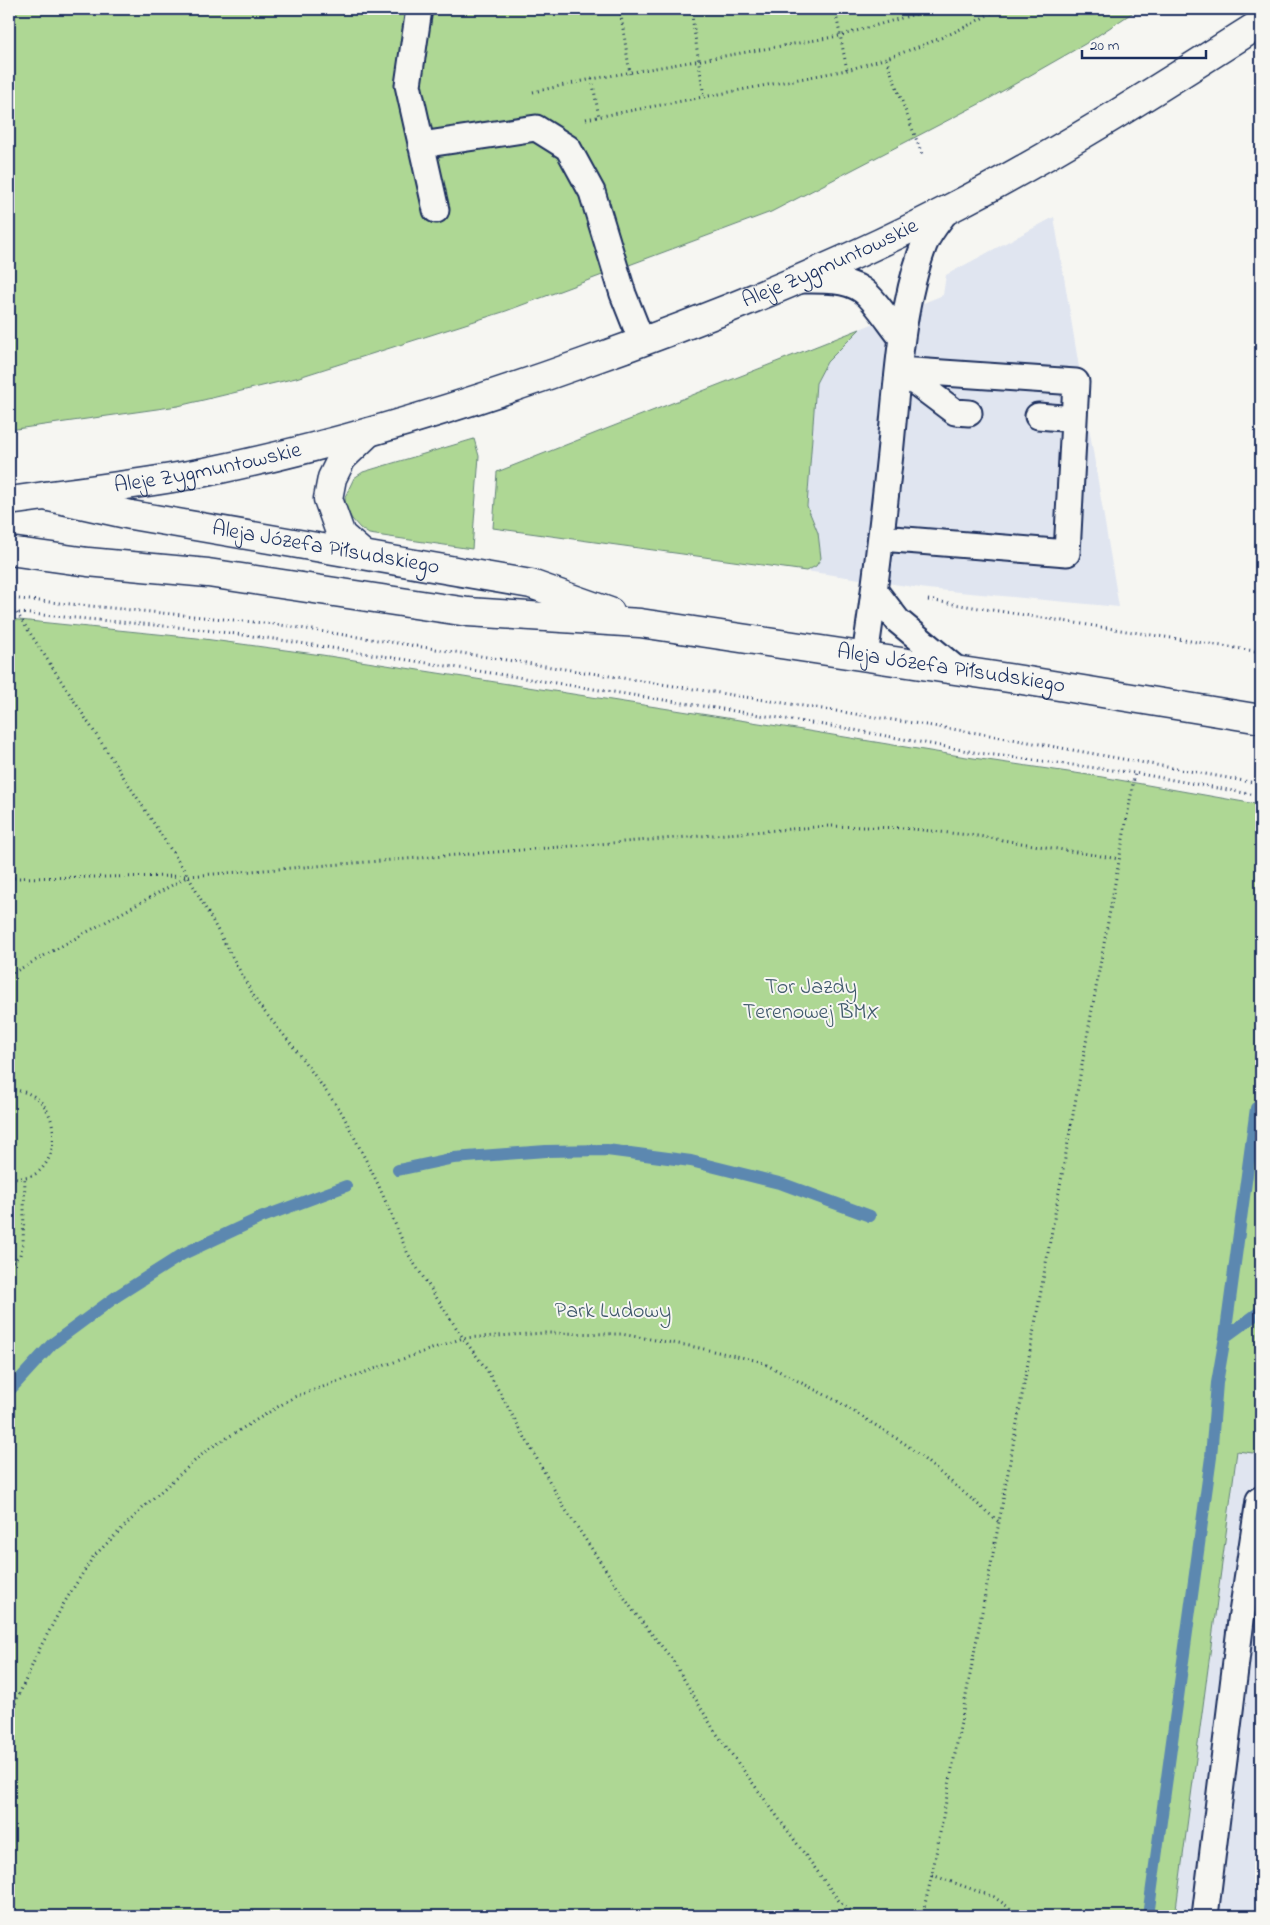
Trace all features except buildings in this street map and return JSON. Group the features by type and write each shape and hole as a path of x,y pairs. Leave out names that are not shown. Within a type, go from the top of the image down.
{"street":[{"name":"Aleje Zygmuntowskie","path":"45,496 214,470 367,433 488,396 642,342 748,302 863,251 947,210 1012,175 1166,83 1261,23"},
{"name":"Aleje Zygmuntowskie","path":"363,554 342,535 328,498 332,478 342,458 367,433"},
{"name":"Aleja Józefa Piłsudskiego","path":"9,501 45,496 131,515 531,584 640,623"},
{"name":"Aleja Józefa Piłsudskiego","path":"9,550 88,562 208,574 468,612 640,623 957,670 1261,719"}],"lane":[{"path":"419,9 408,86 436,210"},
{"path":"421,145 536,128 568,148 592,192 624,294 642,342"},
{"path":"865,656 875,591 902,338 914,279 924,244 947,210"},
{"path":"797,280 851,284 862,290 902,338"},
{"path":"881,538 1067,553 1076,382 899,370"},
{"path":"899,370 955,412 969,413"},
{"path":"1038,416 1074,419"},
{"path":"875,591 898,621 957,670"},
{"path":"1205,1916 1251,1621 1258,1500 1261,1500"}],"path":[{"path":"620,9 630,74"},
{"path":"690,9 704,97"},
{"path":"835,9 847,70"},
{"path":"531,93 592,79 630,74 839,36 934,9"},
{"path":"536,128 847,70 886,59 972,24 998,9"},
{"path":"886,59 923,157"},
{"path":"592,79 599,117"},
{"path":"875,591 1261,652"},
{"path":"9,598 284,625 984,734 1261,784"},
{"path":"9,612 198,628 274,639 843,728 978,753 1136,773 1261,796"},
{"path":"17,613 188,876 258,1004 292,1044 342,1113 378,1184 408,1254 463,1338 487,1370 565,1509 634,1612 672,1659 714,1730 839,1901 857,1916"},
{"path":"922,1916 932,1875 999,1522 1136,773"},
{"path":"9,878 188,876 829,826 903,828 978,836 1119,859"},
{"path":"9,975 188,876"},
{"path":"9,1090 19,1090 34,1097 45,1106 54,1132 54,1143 50,1155 34,1176 25,1178 9,1176"},
{"path":"9,1265 20,1255 23,1244 25,1178"},
{"path":"9,1717 40,1648 60,1610 94,1557 149,1502 207,1450 294,1397 463,1338 545,1333 621,1334 759,1361 837,1401 907,1445 999,1522"},
{"path":"932,1875 994,1897 1021,1916"}],"shaded area":[{"path":"1054,217 1119,607 927,589 806,571 816,566 818,533 807,506 816,383 827,362 860,329 943,295 946,275"},
{"path":"1261,1272 1261,1916 1175,1916 1237,1451"}],"green space":[{"path":"9,9 1138,9 1085,44 985,101 771,212 506,311 296,378 178,406 9,430"},
{"path":"860,329 827,362 816,383 807,506 818,533 821,558 816,566 806,571 493,528 497,472"},
{"path":"474,439 479,456 472,549 369,534 352,519 346,508 345,497 354,478 363,472"},
{"name":"Park Ludowy","path":"9,619 197,638 322,655 1102,777 1261,805 1261,1454 1237,1451 1175,1916 9,1916"}],"waterway":[{"path":"1225,1337 1256,1108"},
{"path":"398,1170 454,1158 546,1151 607,1150 691,1161 783,1184 870,1216"},
{"path":"9,1391 52,1344 117,1296 183,1254 260,1218 346,1186"},
{"path":"1148,1916 1211,1457 1217,1383 1225,1337 1261,1311"}],"park label":[{"name":"Tor Jazdy Terenowej BMX","path":"811,1000"}]}
